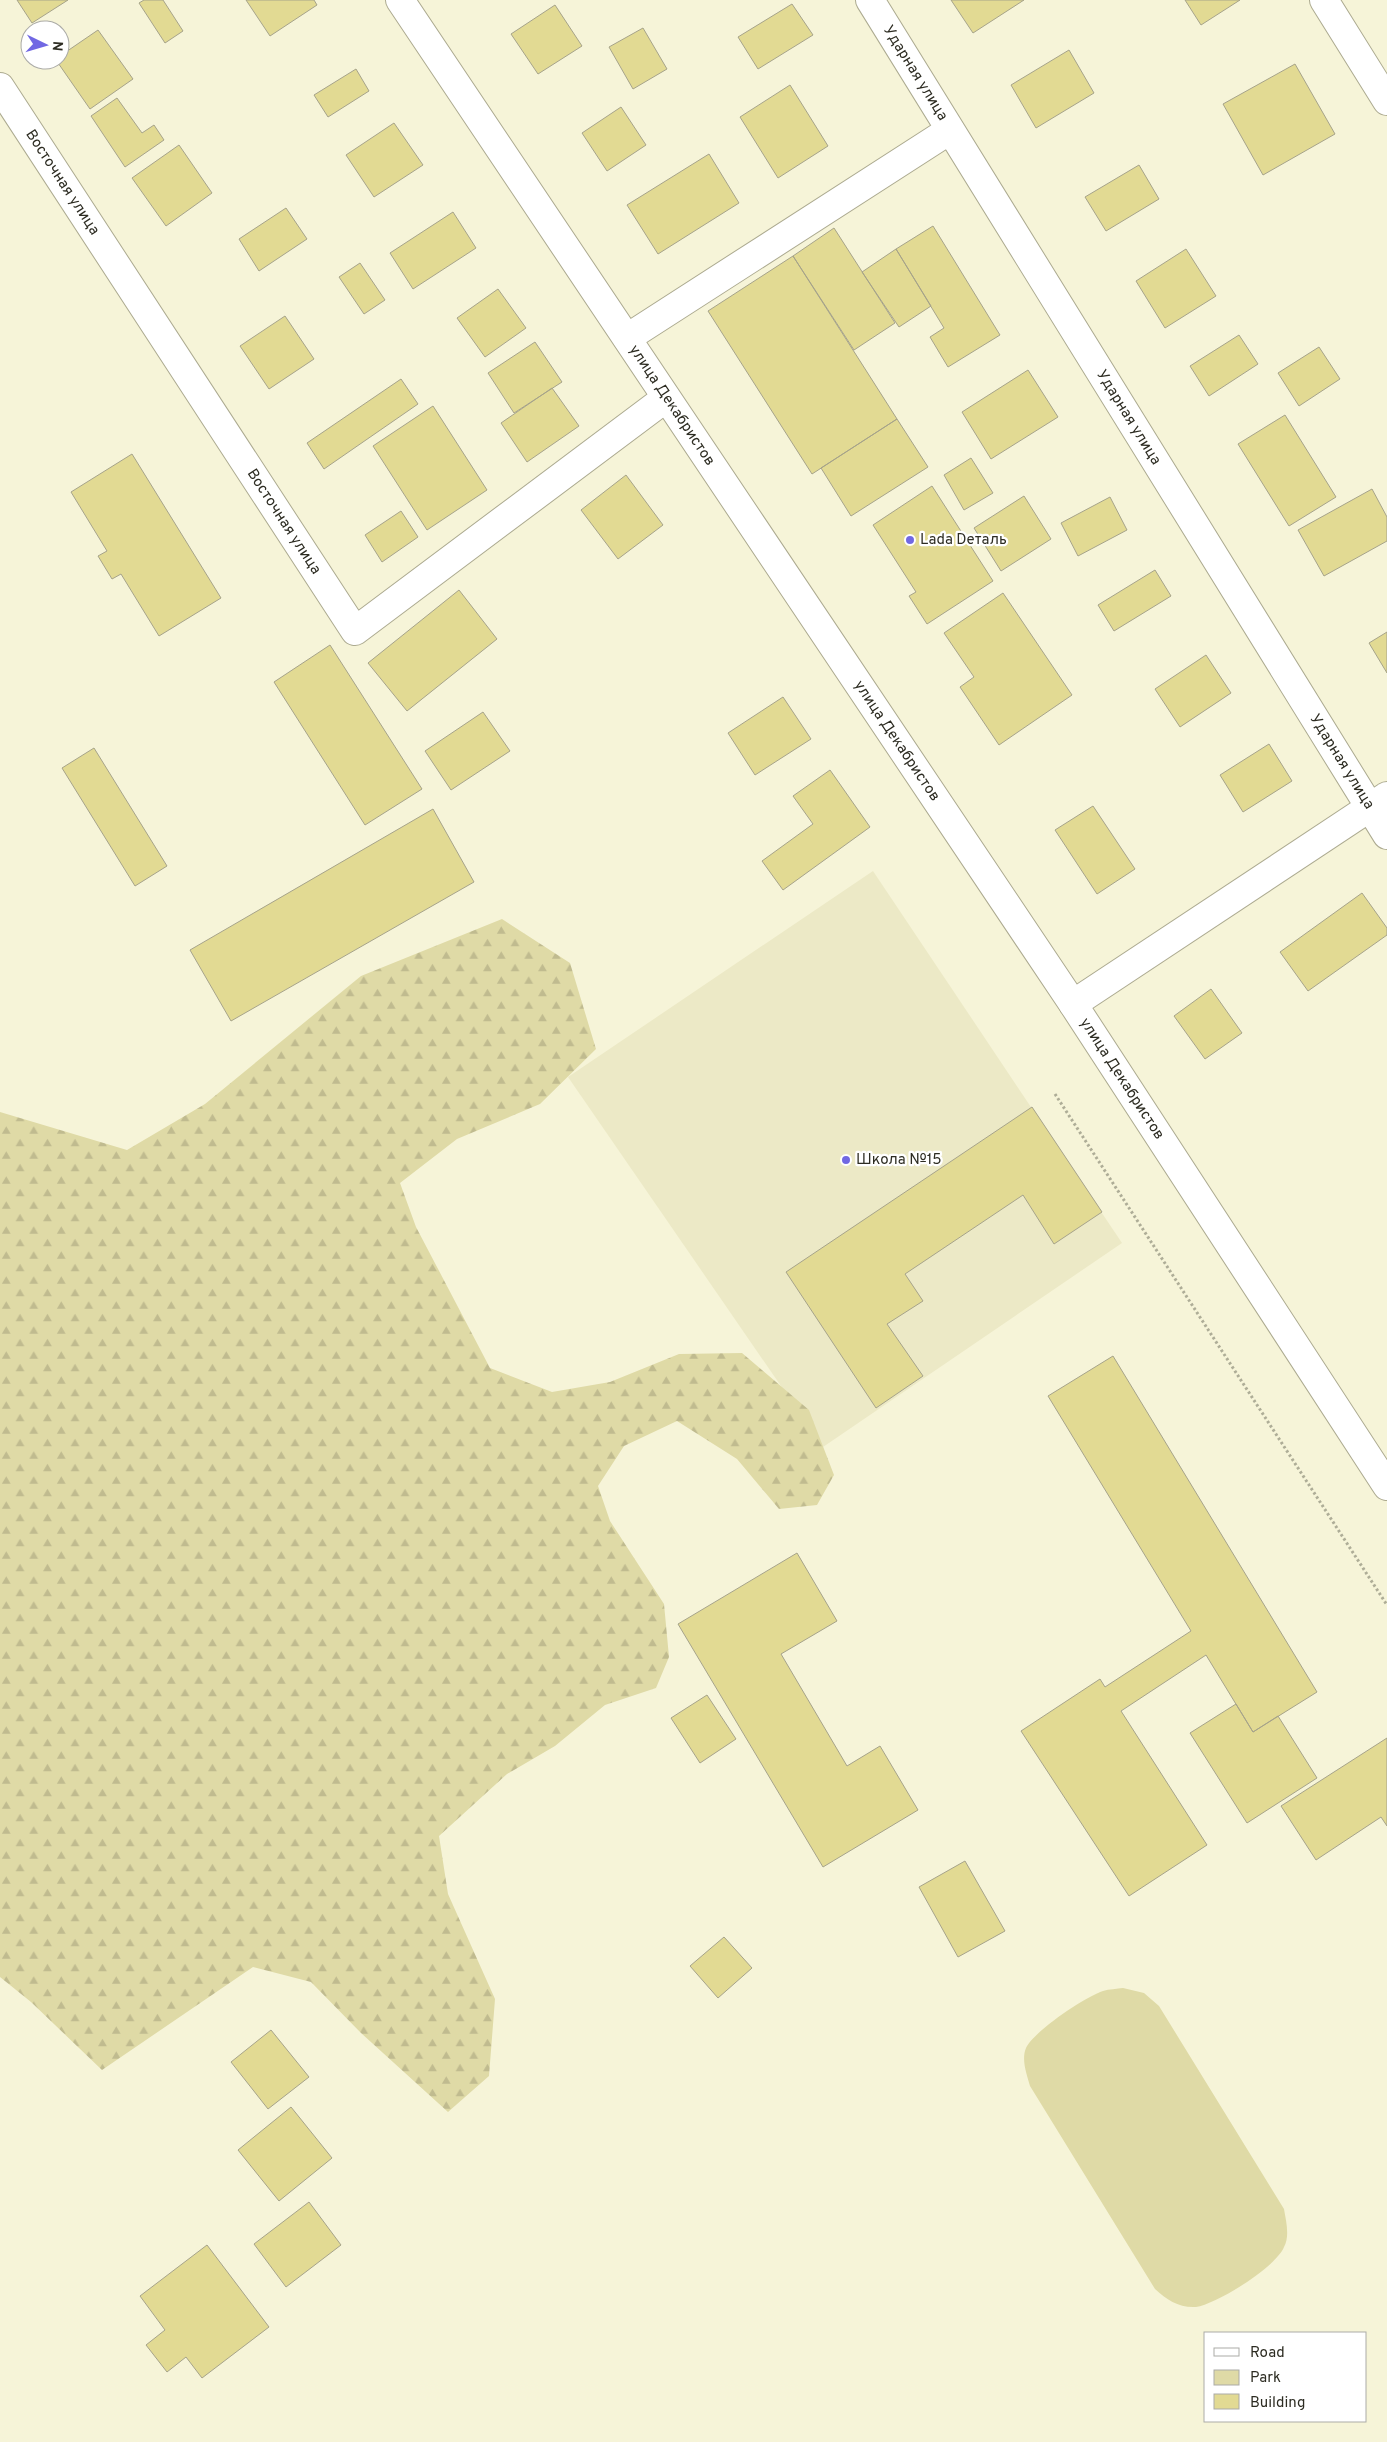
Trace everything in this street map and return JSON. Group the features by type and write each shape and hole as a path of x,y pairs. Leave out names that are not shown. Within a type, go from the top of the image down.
{"street":[{"name":"улица Декабристов","path":"400,0 1073,1004 1387,1486"},
{"name":"Ударная улица","path":"870,0 950,130 1378,802 1387,835"},
{"path":"1324,0 1387,101"},
{"name":"Восточная улица","path":"0,87 355,631 666,398"},
{"path":"627,338 950,130"},
{"path":"1073,1004 1378,802"}],"path":[{"path":"1055,1094 1387,1605"}],"shaded area":[{"name":"Школа №15","path":"873,871 1122,1243 823,1447 568,1077"}],"green space":[{"path":"502,919 570,963 596,1049 540,1104 457,1139 400,1183 416,1227 490,1368 552,1392 610,1382 679,1354 742,1353 809,1410 834,1475 817,1505 779,1509 737,1459 677,1421 624,1446 598,1486 610,1521 664,1604 669,1657 656,1688 605,1705 555,1746 507,1774 439,1836 448,1894 495,1999 489,2076 448,2112 361,2033 311,1982 253,1967 102,2070 31,2002 0,1977 0,1112 127,1150 205,1104 361,976"},
{"path":"1123,1988 1144,1993 1159,2006 1284,2209 1287,2238 1279,2255 1258,2274 1231,2292 1196,2307 1174,2303 1155,2289 1030,2086 1026,2072 1024,2057 1026,2048 1049,2024 1095,1994 1105,1990"}],"building":[{"path":"17,0 68,0 37,20 30,20"},
{"path":"144,0 163,0 183,31 165,43 139,3"},
{"path":"246,0 314,0 317,5 270,36"},
{"path":"951,0 1024,0 973,33"},
{"path":"1185,0 1240,0 1201,25"},
{"path":"792,4 813,35 758,69 738,37"},
{"path":"555,5 582,46 538,74 511,34"},
{"path":"643,28 667,69 633,89 609,47"},
{"path":"98,30 133,79 90,109 63,70 70,70 70,49"},
{"path":"1069,50 1094,93 1036,128 1011,85"},
{"path":"1295,64 1335,134 1263,175 1223,104"},
{"path":"356,69 369,91 328,117 314,95"},
{"path":"790,85 828,146 778,178 740,117"},
{"path":"117,98 142,133 154,125 164,140 125,167 91,116"},
{"path":"621,107 646,145 607,171 582,133"},
{"path":"394,123 423,165 374,197 346,155"},
{"path":"179,145 212,193 166,226 132,178"},
{"path":"709,154 739,203 658,254 627,205"},
{"path":"1139,165 1159,199 1106,231 1085,197"},
{"path":"286,208 307,239 259,271 239,239"},
{"path":"453,212 476,248 413,289 390,253"},
{"path":"933,226 1000,335 948,367 930,337 944,328 896,249"},
{"path":"834,228 895,323 854,350 793,256"},
{"path":"896,249 931,306 899,327 862,272"},
{"path":"1186,249 1216,296 1165,328 1136,281"},
{"path":"793,256 897,419 812,474 708,311"},
{"path":"360,263 385,300 364,314 339,277"},
{"path":"498,289 526,328 485,357 457,318"},
{"path":"285,316 314,359 269,389 240,346"},
{"path":"1239,335 1258,364 1209,396 1190,366"},
{"path":"535,342 562,382 514,413 488,373"},
{"path":"1319,347 1340,379 1299,406 1278,373"},
{"path":"1028,370 1058,417 991,459 962,412"},
{"path":"401,379 418,404 324,469 307,443"},
{"path":"552,388 579,426 527,462 501,423"},
{"path":"433,406 487,490 427,530 373,446"},
{"path":"1285,415 1336,497 1289,526 1238,444"},
{"path":"897,419 928,467 851,516 821,468"},
{"path":"132,454 221,598 159,636 121,574 112,579 98,556 107,551 71,492"},
{"path":"971,458 993,493 964,510 944,475"},
{"path":"626,475 663,525 618,559 581,510"},
{"path":"932,486 993,581 927,624 909,596 916,592 873,525"},
{"path":"1372,489 1387,517 1387,541 1324,576 1298,530"},
{"path":"1024,496 1051,539 1001,571 974,528"},
{"path":"1110,497 1127,530 1078,556 1061,523"},
{"path":"401,511 418,537 382,562 365,535"},
{"path":"1155,570 1171,596 1114,631 1098,605"},
{"path":"459,590 497,639 407,711 368,663"},
{"path":"1003,593 1072,695 999,745 960,687 974,677 944,633"},
{"path":"1387,632 1387,673 1369,643"},
{"path":"330,645 422,789 365,825 274,682"},
{"path":"1206,655 1231,693 1180,727 1155,689"},
{"path":"783,697 811,739 755,775 728,733"},
{"path":"483,712 510,751 451,790 425,751"},
{"path":"1269,744 1292,781 1243,812 1220,775"},
{"path":"94,748 167,866 135,886 62,768"},
{"path":"830,770 870,827 783,890 762,861 813,824 793,796"},
{"path":"1093,806 1135,869 1097,894 1055,830"},
{"path":"433,809 474,882 231,1021 190,950"},
{"path":"1362,893 1387,928 1387,935 1308,991 1280,952"},
{"path":"1211,989 1242,1033 1205,1059 1174,1016"},
{"path":"1032,1107 1102,1212 1054,1244 1023,1195 905,1274 923,1301 887,1324 923,1376 876,1408 786,1272"},
{"path":"1113,1356 1317,1692 1253,1732 1206,1655 1121,1711 1207,1845 1129,1896 1021,1731 1100,1679 1105,1687 1191,1631 1048,1396"},
{"path":"797,1553 837,1621 781,1654 847,1766 880,1746 918,1810 823,1867 678,1624"},
{"path":"707,1695 736,1739 700,1763 671,1718"},
{"path":"1236,1704 1253,1732 1278,1716 1317,1778 1247,1823 1190,1733"},
{"path":"1387,1738 1387,1826 1381,1817 1316,1860 1281,1806"},
{"path":"965,1861 1005,1931 958,1957 919,1887"},
{"path":"724,1937 752,1968 718,1998 690,1966"},
{"path":"271,2030 309,2077 268,2109 231,2062"},
{"path":"291,2107 332,2158 279,2201 238,2150"},
{"path":"309,2202 341,2245 286,2287 254,2244"},
{"path":"207,2245 269,2327 202,2378 186,2357 167,2372 146,2345 165,2330 140,2296"}],"place":[{"name":"Lada Dеталь","path":"910,540"},
{"name":"Школа №15","path":"846,1160"}]}
